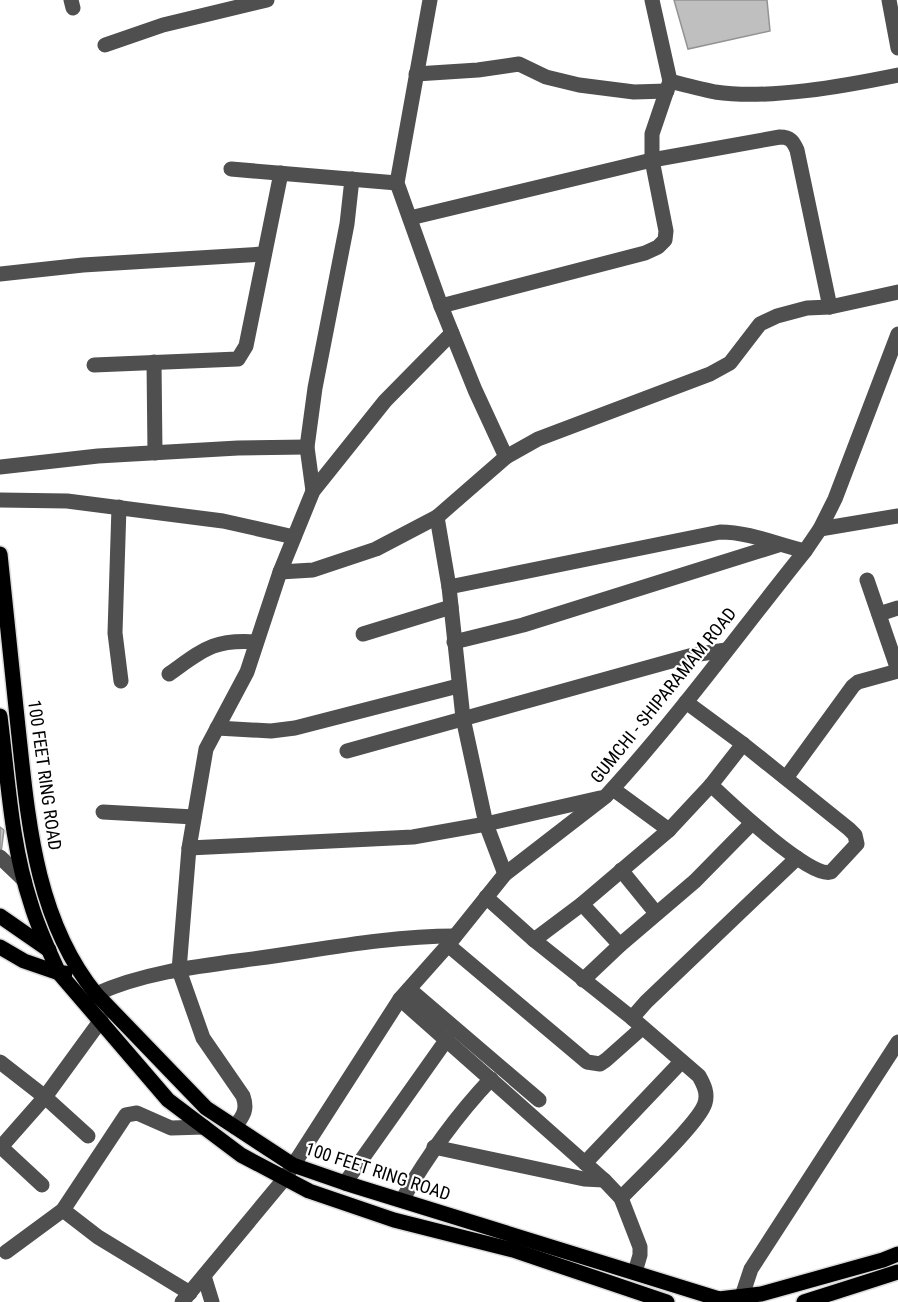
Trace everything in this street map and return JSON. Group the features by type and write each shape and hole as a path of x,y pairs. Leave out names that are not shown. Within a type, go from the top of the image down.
{"main road":[{"name":"100 FEET RING ROAD","path":"0,554 29,829 47,903 80,974 96,994 206,1108 293,1165 719,1299 761,1294 898,1254"},
{"name":"100 FEET RING ROAD","path":"0,716 9,821 30,904 59,973 168,1100 241,1155 309,1191 394,1220 513,1250 667,1302"},
{"path":"0,916 49,950 68,952"},
{"path":"0,947 24,961 59,973 80,974"},
{"path":"804,1302 898,1272"}],"street":[{"path":"105,45 163,25 267,0"},
{"path":"430,0 397,183 441,306 506,457"},
{"path":"441,306 645,253 658,247 665,240 666,231 652,160 652,134 668,86 652,0"},
{"path":"889,0 898,48"},
{"path":"416,74 519,64 546,77 579,85 634,92 668,86 715,92 765,94 863,82 898,75"},
{"path":"410,218 652,160 780,137 788,138 793,141 797,150 830,307"},
{"path":"231,169 397,183"},
{"path":"94,365 238,359 246,346 281,173"},
{"path":"313,491 307,447 315,387 347,224 352,179"},
{"path":"0,274 83,265 263,254"},
{"path":"280,572 313,570 376,549 437,517 506,457 538,439 710,374 730,363 760,324 777,316 807,308 830,307 898,292"},
{"path":"235,1127 245,1113 246,1105 243,1096 202,1038 179,970 189,848 206,749 247,672 280,572 313,491 385,401 452,333"},
{"name":"GUMCHI - SHIPARAMAM ROAD","path":"186,1297 285,1178 405,994 505,874 610,793 646,752 805,551 820,529 835,499 898,334"},
{"path":"154,362 155,453"},
{"path":"0,467 70,458 307,447"},
{"path":"0,500 67,501 119,507 223,521 294,537"},
{"path":"119,507 115,633 121,681"},
{"path":"820,529 898,516"},
{"path":"437,517 449,587 463,718 486,824 505,874"},
{"path":"449,587 720,532 751,535 805,551"},
{"path":"454,642 523,625 778,544"},
{"path":"786,778 853,686 858,682 898,671 867,580"},
{"path":"363,634 451,607"},
{"path":"879,615 898,608"},
{"path":"169,674 204,649 220,643 256,642"},
{"path":"347,751 693,655 726,650"},
{"path":"217,728 271,731 295,728 458,686"},
{"path":"686,702 743,744 849,829 857,840 854,848 831,872 826,873 797,858 711,785"},
{"path":"534,940 582,904 669,830 711,785 743,744"},
{"path":"189,848 413,837 486,824 610,793 669,830"},
{"path":"0,807 9,821"},
{"path":"103,812 194,817"},
{"path":"583,980 695,880 753,823"},
{"path":"0,856 24,880"},
{"path":"96,994 117,984 179,970 395,939 451,940 587,1062 600,1064 637,1023 646,1002 797,858"},
{"path":"621,870 656,913"},
{"path":"486,897 534,940 699,1076 704,1085 706,1093 700,1114 621,1198"},
{"path":"582,904 620,945"},
{"path":"405,994 447,1039 604,1180 621,1198 640,1247 635,1272"},
{"path":"405,994 539,1100"},
{"path":"42,1185 0,1148 45,1097 101,1020"},
{"path":"345,1183 447,1039"},
{"path":"742,1296 751,1269 898,1042"},
{"path":"0,1062 45,1097 88,1136"},
{"path":"585,1163 681,1062"},
{"path":"402,1200 434,1147 463,1108 492,1079"},
{"path":"6,1252 63,1210 126,1115 137,1113 171,1128 204,1127"},
{"path":"434,1147 584,1179 604,1180"},
{"path":"63,1210 98,1237 186,1297"},
{"path":"204,1276 212,1302"}],"building":[{"path":"674,0 767,0 770,31 688,49"},
{"path":"0,827 4,830 1,853 0,852"}]}
